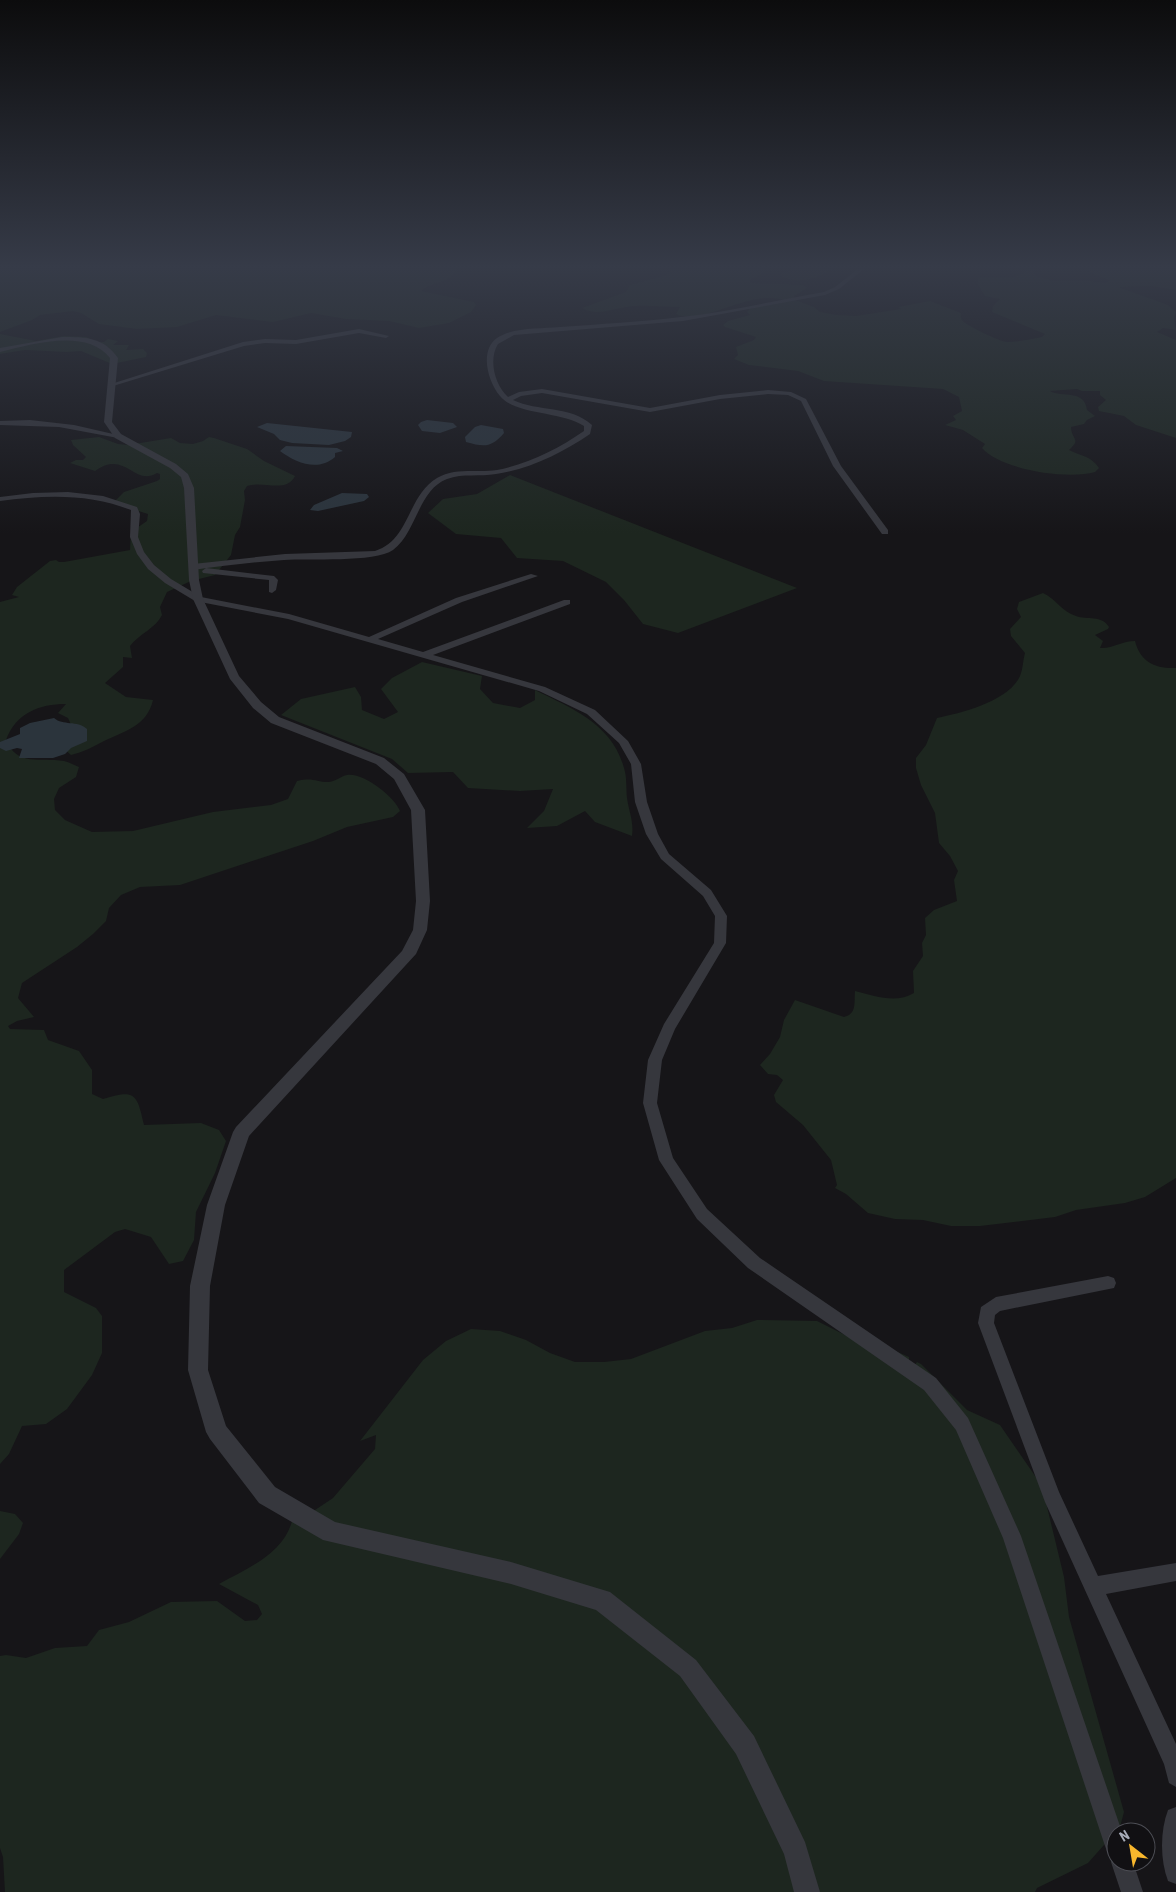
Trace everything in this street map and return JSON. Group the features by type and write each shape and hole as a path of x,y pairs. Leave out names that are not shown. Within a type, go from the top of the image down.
{"street":[{"path":"114,357 108,422 118,436"},
{"path":"111,385 200,357"},
{"path":"193,569 285,557 376,554 388,551 402,535 432,486 441,478 453,475 496,472 512,468 574,442 587,432 588,425 580,419 507,400 501,395 488,367 489,357"},
{"path":"507,400 519,394 542,391 650,410 720,397 753,396 768,392 788,393 804,400 837,466 885,532"},
{"path":"0,423 27,422 75,427 118,436 173,466 185,476 189,488 193,569 198,599 234,677 257,705 276,720 380,761 399,777 418,810 423,902 420,930 408,954 242,1132 216,1205 200,1286 198,1370 217,1432 267,1495 331,1532 511,1574 602,1600 618,1612 688,1668 745,1745 796,1851 807,1892"},
{"path":"0,499 61,495 98,497 122,503 134,509 136,514 134,537 140,552 150,567 168,582 198,599 289,617 542,689 591,712 623,741 636,764 641,802 652,834 665,856 708,893 721,916 720,943 669,1028 654,1060 650,1103 666,1160 702,1214 754,1263 930,1384 962,1424 1012,1536 1108,1822"},
{"path":"193,569 271,578 274,580 272,590"},
{"path":"369,640 458,600 534,576"},
{"path":"424,655 567,602"},
{"path":"1108,1283 996,1304 987,1312 986,1323 1051,1496 1174,1763 1176,1776"},
{"path":"1092,1587 1176,1572"},
{"path":"1176,1818 1173,1837 1173,1860 1176,1872"},
{"path":"1125,1872 1132,1892"}],"shaded area":[{"path":"96,357 145,357 112,364"},
{"path":"736,357 1176,357 1176,438 1136,425 1124,416 1099,411 1098,407 1106,400 1100,395 1100,391 1082,391 1077,389 1050,391 1082,399 1087,410 1095,416 1084,424 1071,427 1075,443 1069,450 1089,459 1099,468 1095,472 1083,474 1052,474 1004,462 991,456 982,448 985,444 963,430 945,425 956,420 953,416 962,411 959,397 943,389 824,381 798,371 749,365 734,359"},
{"path":"427,420 453,423 457,427 440,433 422,431 418,425"},
{"path":"267,423 352,432 351,437 345,441 329,445 292,443 280,440 274,434 257,427"},
{"path":"481,425 503,429 504,433 487,445 466,442 465,437 475,427"},
{"path":"99,437 118,444 128,445 171,438 180,443 193,444 209,437 247,449 264,461 295,476 286,484 247,486 244,491 245,500 240,527 235,535 231,555 215,575 191,581 167,592 160,607 162,615 159,620 130,646 132,658 123,657 123,667 105,683 126,697 153,700 146,716 140,722 88,749 71,755 62,747 72,727 68,718 58,713 66,704 38,708 22,717 10,731 6,740 16,754 30,759 64,761 79,767 76,777 59,788 54,799 55,810 65,820 92,832 133,831 213,812 271,805 288,799 297,781 307,779 331,782 347,775 354,775 378,787 392,799 400,811 393,817 347,827 313,841 180,885 140,887 121,895 109,908 106,921 93,934 77,947 22,983 18,998 34,1017 17,1021 8,1026 10,1029 44,1030 48,1040 79,1051 92,1070 92,1094 103,1099 122,1094 133,1096 139,1106 144,1125 201,1123 219,1130 226,1141 215,1173 196,1212 194,1240 183,1261 169,1264 151,1237 125,1229 115,1232 64,1270 64,1292 96,1308 102,1316 102,1353 92,1375 67,1409 46,1424 22,1426 9,1454 0,1464 0,602 19,597 12,595 17,587 50,561 64,562 130,550 131,532 147,521 148,514 113,503 124,492 157,481 160,479 160,474 142,476 114,464 106,465 95,471 70,463 76,460 83,460 86,457 73,445 71,440"},
{"path":"286,446 337,448 343,451 335,453 335,457 328,462 314,465 300,462 280,451"},
{"path":"510,475 797,588 678,633 643,624 624,600 606,582 563,561 517,558 501,538 456,534 428,513 443,499 477,494"},
{"path":"342,493 367,494 369,497 364,501 318,511 310,510 314,505"},
{"path":"1043,593 1071,614 1098,619 1106,623 1109,627 1108,629 1095,635 1103,641 1100,648 1135,641 1141,654 1150,663 1162,667 1176,668 1176,1178 1145,1197 1125,1203 1076,1210 1055,1217 980,1226 951,1226 923,1220 895,1219 868,1213 846,1194 835,1188 837,1185 831,1160 803,1125 776,1102 774,1095 783,1080 777,1075 768,1074 760,1065 770,1054 780,1037 784,1020 795,1000 844,1017 853,1011 855,991 893,999 914,993 913,971 923,956 922,943 926,935 925,918 934,910 957,901 954,880 958,871 950,856 939,843 935,813 921,785 916,768 916,758 926,745 937,718 984,704 995,699 1014,685 1020,676 1025,653 1011,636 1010,629 1021,617 1017,609 1019,602"},
{"path":"422,662 482,676 480,689 493,703 520,708 535,700 535,690 577,711 601,729 618,753 624,768 632,822 632,836 595,822 585,811 557,826 527,828 544,811 553,789 520,791 468,788 453,772 408,773 392,759 281,715 301,699 355,687 361,697 362,710 384,719 398,712 381,689 392,678"},
{"path":"54,718 62,722 83,726 87,729 87,741 71,748 65,754 53,758 19,758 22,749 17,748 6,751 0,748 0,742 20,734 20,728 30,723"},
{"path":"757,1320 817,1321 845,1335 875,1342 909,1357 909,1367 912,1369 917,1362 921,1364 967,1410 1000,1425 1042,1486 1064,1577 1069,1617 1124,1812 1121,1822 1106,1822 1106,1843 1088,1863 1037,1888 1035,1892 5,1892 3,1857 0,1848 0,1656 26,1658 55,1648 87,1646 99,1630 129,1622 171,1602 217,1601 245,1621 257,1620 262,1614 258,1605 219,1584 253,1565 274,1550 289,1530 293,1517 315,1510 333,1498 375,1449 376,1435 360,1441 423,1360 446,1341 471,1329 500,1331 526,1340 550,1353 575,1362 604,1362 631,1359 705,1331 732,1328"},
{"path":"0,1511 15,1514 23,1523 19,1534 0,1559"}]}
